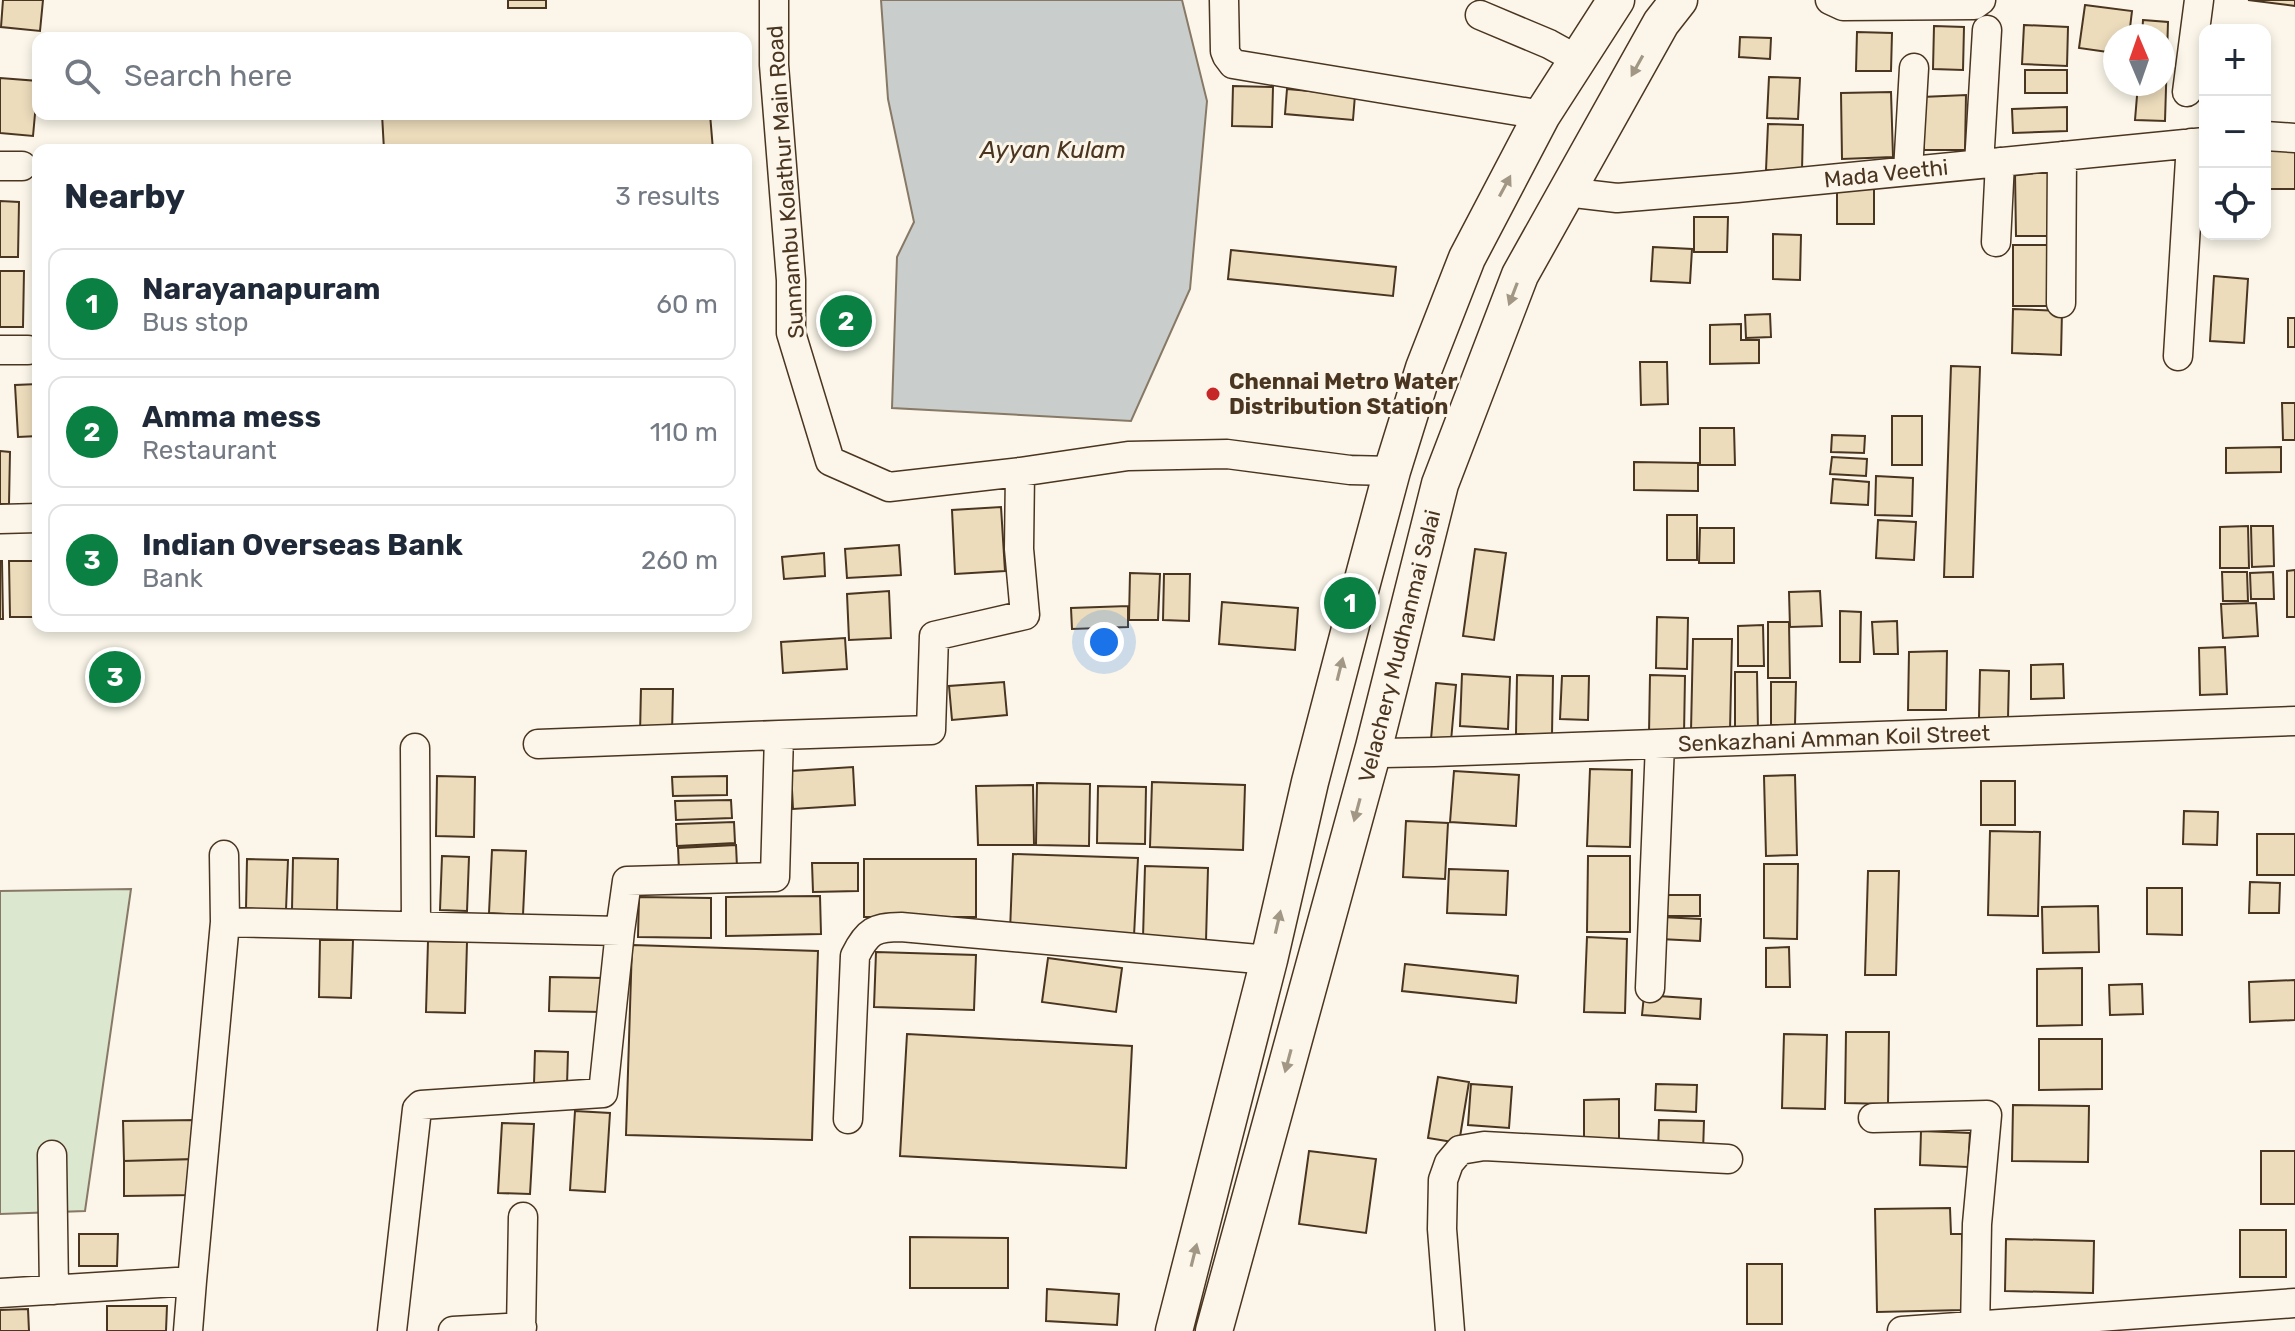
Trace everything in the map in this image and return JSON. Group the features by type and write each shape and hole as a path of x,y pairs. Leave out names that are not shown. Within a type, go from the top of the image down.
{"main road":[{"path":"1174,1331 1269,960 1310,782 1392,471 1424,368 1467,258 1542,115 1616,0"},
{"name":"Velachery Mudhanmai Salai","path":"1214,1331 1374,747 1440,484 1520,275 1661,23 1679,0"}],"street":[{"name":"Sunnambu Kolathur Main Road","path":"774,0 774,65 791,280 791,333 830,461 889,487 1128,456 1227,454 1350,470 1392,471"},
{"path":"1224,0 1225,51 1233,64 1542,115"},
{"path":"1830,0 1843,6 1974,5 1981,0"},
{"path":"2187,92 2199,0"},
{"path":"1480,15 1549,44 1578,60"},
{"path":"1987,30 1989,163 1996,242"},
{"path":"1908,171 1914,68"},
{"path":"2271,136 2295,138"},
{"path":"2178,356 2198,143"},
{"name":"Mada Veethi","path":"1566,192 1617,198 2198,143"},
{"path":"2061,303 2062,156"},
{"path":"0,350 28,350"},
{"path":"538,744 931,730 934,636 1025,615 1019,549 1020,472"},
{"path":"0,519 32,518"},
{"name":"Senkazhani Amman Koil Street","path":"1374,747 1383,753 2295,721"},
{"path":"392,1331 417,1109 421,1105 603,1093 627,881 775,877 779,735"},
{"path":"1650,988 1660,744"},
{"path":"415,748 416,926"},
{"path":"188,1331 225,922 224,855"},
{"path":"225,922 620,931"},
{"path":"848,1119 855,956 862,941 879,927 1269,960"},
{"path":"1873,1118 1987,1115 1977,1224 1975,1329"},
{"path":"1450,1331 1442,1229 1443,1180 1449,1163 1460,1150 1484,1146 1728,1159"},
{"path":"52,1155 54,1290"},
{"path":"453,1331 522,1329 523,1217"},
{"path":"0,1293 192,1281"},
{"path":"1902,1331 1975,1329 2295,1303"}],"green space":[{"path":"131,889 85,1211 0,1214 0,891"}],"water":[{"name":"Ayyan Kulam","path":"881,0 1182,0 1207,101 1190,289 1131,421 892,408 897,257 914,222 888,99"}],"building":[{"path":"3,0 43,0 40,31 1,27"},
{"path":"508,0 546,0 546,8 508,8"},
{"path":"2248,0 2295,0 2295,6"},
{"path":"2085,5 2132,11 2130,24 2103,24 2103,51 2079,48"},
{"path":"2143,20 2168,22 2168,24 2143,24"},
{"path":"2024,25 2068,27 2067,66 2022,64"},
{"path":"1934,26 1964,27 1963,70 1933,69"},
{"path":"1857,32 1892,33 1891,71 1856,71"},
{"path":"1740,37 1771,38 1770,59 1739,57"},
{"path":"2025,70 2067,70 2067,93 2025,93"},
{"path":"1769,77 1800,78 1798,119 1767,118"},
{"path":"0,78 32,81 33,136 0,133"},
{"path":"1233,86 1273,87 1272,127 1232,126"},
{"path":"1287,89 1355,95 1353,120 1285,114"},
{"path":"1891,92 1893,157 1842,159 1841,93"},
{"path":"1966,95 1965,150 1924,150 1922,97"},
{"path":"2137,96 2166,96 2165,121 2135,120"},
{"path":"2067,107 2067,131 2013,133 2012,109"},
{"path":"382,120 710,120 712,144 384,144"},
{"path":"1768,124 1803,125 1802,171 1766,170"},
{"path":"2271,149 2295,149 2295,189 2271,189"},
{"path":"2015,173 2053,173 2053,236 2016,236"},
{"path":"1837,184 1874,185 1874,224 1837,224"},
{"path":"0,201 19,202 18,257 0,257"},
{"path":"1694,217 1728,217 1727,252 1694,252"},
{"path":"1773,234 1801,235 1800,280 1773,279"},
{"path":"2013,245 2053,245 2053,306 2013,306"},
{"path":"1653,247 1692,249 1690,283 1651,281"},
{"path":"1231,250 1396,267 1393,296 1228,279"},
{"path":"0,271 24,271 23,327 0,327"},
{"path":"2214,276 2248,279 2244,343 2210,341"},
{"path":"2013,309 2062,311 2061,355 2012,353"},
{"path":"1770,314 1771,337 1746,338 1745,315"},
{"path":"2288,318 2295,318 2295,347 2288,347"},
{"path":"1741,324 1741,340 1759,340 1759,363 1710,364 1710,325"},
{"path":"1640,362 1667,362 1668,404 1641,405"},
{"path":"1951,366 1980,367 1973,577 1944,577"},
{"path":"32,384 32,436 18,437 15,385"},
{"path":"2282,403 2295,403 2295,440 2283,440"},
{"path":"1892,416 1922,416 1922,465 1892,465"},
{"path":"1700,428 1734,428 1735,465 1700,465"},
{"path":"1832,435 1865,436 1864,453 1831,452"},
{"path":"2281,447 2281,472 2226,473 2226,448"},
{"path":"0,451 10,452 9,504 0,504"},
{"path":"1832,457 1867,459 1866,476 1830,474"},
{"path":"1634,462 1698,463 1698,491 1634,490"},
{"path":"1876,476 1913,478 1912,516 1875,515"},
{"path":"1833,479 1869,482 1868,505 1831,503"},
{"path":"1001,507 1005,571 955,574 952,510"},
{"path":"1667,515 1697,515 1697,560 1667,560"},
{"path":"1878,520 1916,522 1914,560 1876,558"},
{"path":"2248,526 2249,568 2220,568 2220,527"},
{"path":"2251,526 2273,526 2274,566 2252,567"},
{"path":"1700,528 1734,528 1734,563 1699,563"},
{"path":"899,545 901,575 847,578 845,549"},
{"path":"1475,549 1506,553 1494,640 1463,636"},
{"path":"824,553 825,576 784,579 782,557"},
{"path":"2,561 3,619 0,619"},
{"path":"9,561 32,561 32,617 10,617"},
{"path":"2295,570 2295,617 2287,617 2287,571"},
{"path":"2222,572 2247,572 2248,601 2223,601"},
{"path":"2273,572 2274,599 2251,599 2250,573"},
{"path":"1130,573 1160,574 1158,620 1129,620"},
{"path":"1164,574 1190,574 1189,621 1163,620"},
{"path":"889,591 891,638 849,640 847,594"},
{"path":"1820,591 1822,626 1790,627 1789,592"},
{"path":"1222,602 1298,608 1295,650 1219,644"},
{"path":"2256,603 2258,636 2223,638 2221,604"},
{"path":"1128,606 1128,627 1072,629 1071,608"},
{"path":"1840,611 1861,612 1860,662 1840,662"},
{"path":"1657,617 1688,618 1687,669 1656,668"},
{"path":"1897,621 1898,654 1874,654 1872,622"},
{"path":"1768,622 1789,622 1790,678 1768,678"},
{"path":"1763,625 1764,666 1738,666 1738,626"},
{"path":"845,638 847,669 783,673 781,642"},
{"path":"1693,639 1732,639 1730,731 1691,731"},
{"path":"2225,647 2227,694 2200,695 2199,648"},
{"path":"1947,651 1946,710 1908,710 1909,652"},
{"path":"2063,664 2064,698 2031,699 2031,665"},
{"path":"1980,670 2009,671 2008,719 1979,718"},
{"path":"1735,672 1757,672 1758,732 1735,733"},
{"path":"1462,674 1510,677 1508,729 1460,726"},
{"path":"1517,675 1553,676 1552,735 1516,734"},
{"path":"1650,675 1685,676 1684,735 1649,734"},
{"path":"1562,676 1589,676 1588,720 1560,719"},
{"path":"1004,682 1007,715 952,720 949,686"},
{"path":"1771,682 1796,682 1795,725 1771,725"},
{"path":"1436,683 1456,685 1451,741 1431,739"},
{"path":"641,689 673,689 672,734 640,734"},
{"path":"853,767 855,805 793,809 791,771"},
{"path":"1590,769 1632,770 1630,847 1587,846"},
{"path":"1454,771 1519,775 1516,826 1450,822"},
{"path":"1795,775 1797,855 1766,856 1764,776"},
{"path":"437,776 475,777 474,837 436,836"},
{"path":"727,776 727,795 673,796 672,777"},
{"path":"1981,781 2015,781 2015,825 1981,825"},
{"path":"1152,782 1245,785 1243,850 1150,847"},
{"path":"1037,783 1090,784 1089,846 1036,845"},
{"path":"1033,785 1034,845 978,845 976,786"},
{"path":"1098,786 1146,787 1145,844 1097,843"},
{"path":"731,800 732,818 676,820 675,801"},
{"path":"2184,811 2218,812 2217,845 2183,844"},
{"path":"1406,821 1448,823 1445,879 1403,877"},
{"path":"734,822 735,843 677,846 676,824"},
{"path":"1990,831 2040,832 2038,916 1988,915"},
{"path":"2257,834 2295,834 2295,875 2257,875"},
{"path":"736,845 737,867 679,870 678,848"},
{"path":"492,850 526,851 523,915 489,913"},
{"path":"1013,854 1138,858 1134,936 1010,931"},
{"path":"442,856 469,857 467,911 440,910"},
{"path":"1588,856 1630,856 1630,932 1587,932"},
{"path":"293,858 338,859 337,911 292,910"},
{"path":"247,859 288,860 286,910 246,909"},
{"path":"864,859 976,859 976,917 864,917"},
{"path":"812,863 858,863 858,891 813,892"},
{"path":"1764,864 1798,864 1797,939 1764,938"},
{"path":"1145,866 1208,868 1206,941 1143,938"},
{"path":"1449,869 1508,871 1506,915 1447,913"},
{"path":"1868,871 1899,871 1896,975 1865,975"},
{"path":"2250,882 2280,883 2279,913 2249,913"},
{"path":"2147,888 2182,888 2182,935 2147,934"},
{"path":"1662,895 1700,895 1700,916 1662,916"},
{"path":"820,896 821,934 726,936 726,897"},
{"path":"639,897 711,898 711,938 638,937"},
{"path":"2098,906 2099,952 2043,953 2042,907"},
{"path":"1661,917 1701,919 1700,941 1660,939"},
{"path":"1587,937 1627,939 1625,1013 1584,1012"},
{"path":"320,940 353,940 351,998 319,997"},
{"path":"428,941 467,942 465,1013 426,1012"},
{"path":"632,945 818,951 812,1140 626,1135"},
{"path":"1789,947 1790,987 1766,987 1766,948"},
{"path":"876,952 976,955 974,1010 874,1007"},
{"path":"1048,958 1122,968 1116,1012 1042,1002"},
{"path":"1405,964 1518,976 1516,1003 1402,991"},
{"path":"2082,968 2082,1025 2037,1026 2037,969"},
{"path":"550,977 603,978 602,1012 549,1011"},
{"path":"2295,980 2295,1020 2250,1022 2249,982"},
{"path":"2142,984 2143,1014 2110,1015 2109,985"},
{"path":"1644,995 1701,999 1700,1019 1642,1015"},
{"path":"1846,1032 1889,1032 1888,1104 1845,1103"},
{"path":"907,1034 1132,1046 1126,1168 900,1156"},
{"path":"1784,1034 1827,1035 1825,1109 1782,1108"},
{"path":"2039,1039 2102,1039 2102,1089 2039,1090"},
{"path":"535,1051 568,1052 567,1085 534,1084"},
{"path":"1438,1077 1469,1082 1459,1143 1428,1138"},
{"path":"1471,1084 1512,1087 1509,1128 1468,1125"},
{"path":"1656,1084 1697,1085 1696,1112 1655,1110"},
{"path":"1619,1099 1619,1145 1584,1146 1584,1100"},
{"path":"2013,1105 2089,1106 2088,1162 2012,1161"},
{"path":"575,1111 610,1113 605,1192 570,1190"},
{"path":"197,1120 198,1159 124,1161 123,1121"},
{"path":"1659,1120 1704,1121 1703,1152 1658,1152"},
{"path":"502,1123 534,1124 530,1194 498,1193"},
{"path":"1921,1131 1970,1133 1968,1167 1920,1165"},
{"path":"1309,1151 1376,1159 1366,1233 1299,1224"},
{"path":"2261,1151 2295,1151 2295,1204 2261,1204"},
{"path":"192,1159 193,1195 124,1196 124,1161"},
{"path":"1950,1208 1951,1234 1962,1234 1963,1310 1877,1312 1875,1209"},
{"path":"2240,1230 2286,1230 2286,1277 2240,1277"},
{"path":"79,1234 118,1234 117,1266 79,1266"},
{"path":"910,1237 1008,1238 1008,1288 910,1288"},
{"path":"2006,1239 2094,1241 2093,1293 2005,1291"},
{"path":"1747,1264 1782,1264 1782,1324 1747,1324"},
{"path":"1047,1289 1119,1294 1117,1325 1046,1321"},
{"path":"107,1306 167,1306 166,1331 107,1331"},
{"path":"28,1309 29,1331 0,1331 0,1310"}],"place":[{"name":"Amma mess","path":"846,321"},
{"name":"Chennai Metro Water Distribution Station","path":"1213,394"},
{"name":"Narayanapuram","path":"1350,603"},
{"name":"Indian Overseas Bank","path":"115,677"}]}
